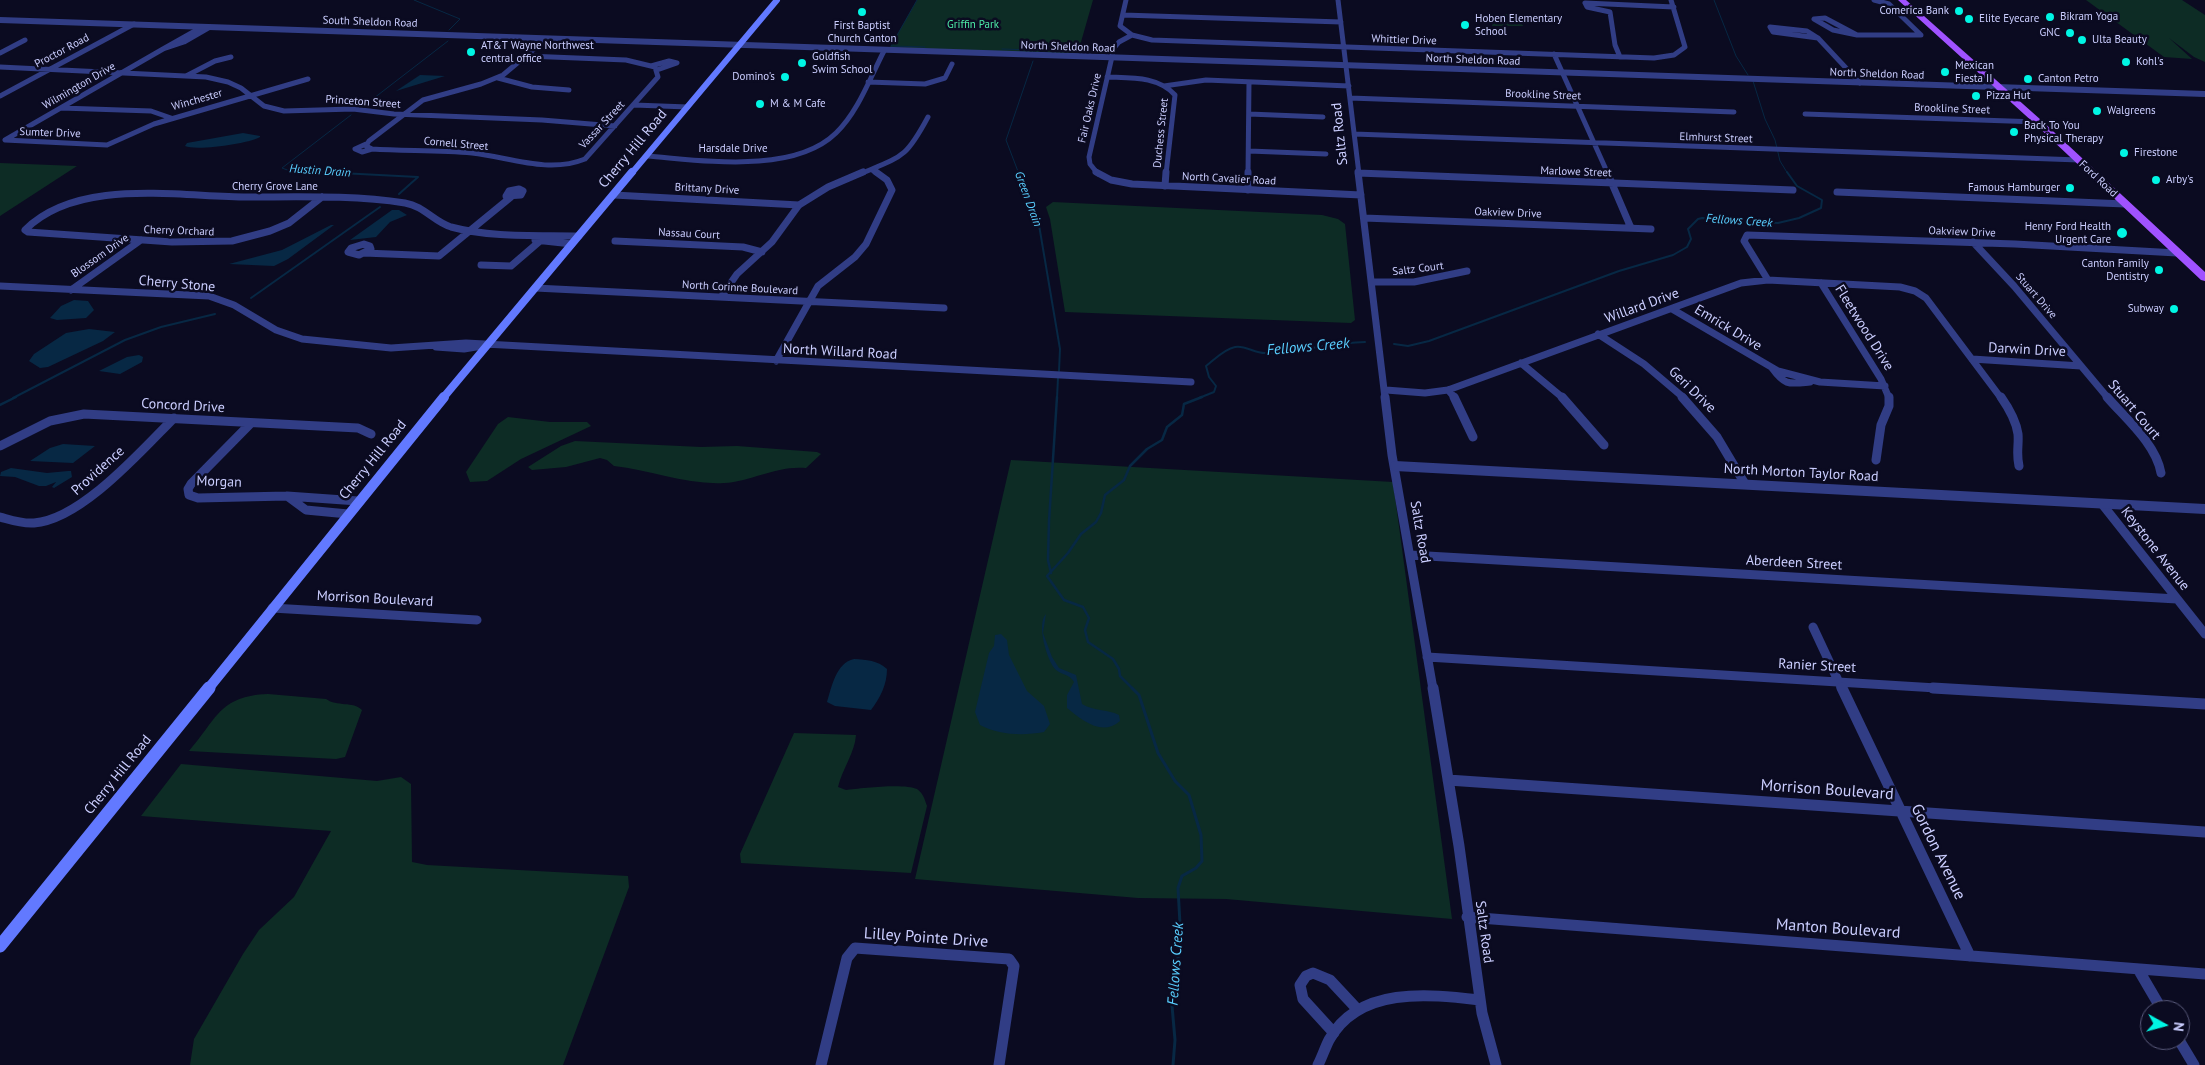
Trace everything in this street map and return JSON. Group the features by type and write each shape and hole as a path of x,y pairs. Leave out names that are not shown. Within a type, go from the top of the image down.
{"main road":[{"name":"Cherry Hill Road","path":"0,946 348,514 777,0"},
{"name":"Ford Road","path":"1902,0 2038,122 2205,278"}],"street":[{"path":"1126,0 1120,26 1132,35"},
{"name":"Saltz Road","path":"1338,0 1395,466 1448,780 1484,1026 1496,1065"},
{"path":"1622,6 1610,12 1584,4 1674,7 1671,0"},
{"path":"1857,34 1825,18 1814,18 1839,32 1857,34 1920,36 1889,4 1874,0"},
{"name":"Whittier Drive","path":"1132,35 1165,41 1662,58 1676,54 1685,47 1674,7"},
{"path":"1610,12 1615,45 1620,56"},
{"path":"1900,14 1910,17 1918,15"},
{"path":"1122,15 1341,22"},
{"name":"South Sheldon Road","path":"0,20 739,46"},
{"name":"Proctor Road","path":"0,96 134,24"},
{"name":"Wilmington Drive","path":"5,140 202,26"},
{"name":"Wilmington Drive","path":"162,49 184,42 210,27"},
{"path":"1818,38 1773,32 1769,29 1798,29 1812,33 1818,38 1860,83"},
{"name":"Fair Oaks Drive","path":"1098,174 1092,168 1089,157 1107,77 1116,44 1132,35"},
{"path":"368,146 415,104 432,96 498,78 546,39"},
{"path":"0,53 25,40"},
{"name":"North Sheldon Road","path":"739,46 2205,94"},
{"name":"Harsdale Drive","path":"647,156 754,161 783,158 807,151 825,143 836,133 868,82 884,51"},
{"path":"1554,54 1579,106 1631,228"},
{"path":"527,56 626,60 651,66 657,70 677,63 669,61 651,66"},
{"path":"188,75 215,61 231,57"},
{"path":"868,82 932,83 945,78 952,64"},
{"name":"Princeton Street","path":"0,67 188,75 228,82 267,107 284,111 340,109 402,115 542,120 615,126"},
{"name":"Vassar Street","path":"574,165 586,164 585,159 657,79 657,70"},
{"name":"Duchess Street","path":"1107,77 1140,79 1164,86 1173,92 1176,98 1165,186"},
{"path":"498,78 532,87 568,90"},
{"name":"Winchester","path":"94,145 108,145 140,129 171,118 308,79"},
{"path":"1164,86 1196,80 1349,86"},
{"path":"1248,190 1250,82"},
{"name":"Brookline Street","path":"1350,98 1734,112"},
{"path":"634,105 688,107"},
{"path":"60,108 151,112 171,118"},
{"path":"1249,114 1323,117"},
{"name":"Brookline Street","path":"1805,114 2038,122"},
{"path":"720,297 737,274 772,242 799,205 828,188 893,161 907,152 928,117"},
{"name":"Elmhurst Street","path":"1354,134 2079,160"},
{"name":"Sumter Drive","path":"5,140 11,142 94,145"},
{"name":"Cornell Street","path":"356,151 368,146 471,153 516,162 574,165"},
{"path":"1248,151 1326,154"},
{"path":"776,360 820,283 858,253 875,228 892,190 887,180 872,170"},
{"name":"Marlowe Street","path":"1358,173 1793,190"},
{"name":"North Cavalier Road","path":"1098,174 1124,183 1361,195"},
{"path":"1836,192 2125,204"},
{"name":"Cherry Grove Lane","path":"24,230 34,221 59,209 112,196 141,194 322,197 411,204 422,208 440,223 471,230 526,236 579,236"},
{"name":"Brittany Drive","path":"614,195 799,205"},
{"name":"Cherry Orchard","path":"24,230 28,232 141,240 208,243 249,237 290,222 322,197"},
{"path":"364,253 436,257 445,253 511,197"},
{"name":"Oakview Drive","path":"1364,218 1651,229"},
{"name":"Oakview Drive","path":"1745,236 1765,234 1973,242 2177,253"},
{"name":"Cherry Grove Lane","path":"526,236 540,241 572,244"},
{"path":"1745,236 1744,241 1768,280"},
{"name":"Blossom Drive","path":"71,290 141,240"},
{"name":"Nassau Court","path":"615,240 743,247 762,252"},
{"path":"481,265 511,266 540,241"},
{"name":"Stuart Drive","path":"1973,242 2014,286 2081,366"},
{"name":"Saltz Court","path":"1372,282 1414,282 1467,271"},
{"name":"Willard Drive","path":"1386,390 1426,393 1448,390 1741,283 1768,280 1895,286 1913,290 1929,301 1972,360"},
{"name":"Fleetwood Drive","path":"1821,283 1885,386"},
{"name":"Cherry Stone","path":"0,286 208,296 237,307 275,331 296,338 397,348 432,346 464,350 487,346"},
{"path":"0,292 8,286"},
{"name":"North Corinne Boulevard","path":"535,288 944,308"},
{"name":"Emrick Drive","path":"1672,309 1772,368 1781,382 1790,385 1820,382 1885,386"},
{"name":"Geri Drive","path":"1598,334 1646,365 1691,403 1720,439 1745,484"},
{"name":"North Willard Road","path":"487,346 1192,382"},
{"path":"1972,360 2013,417 2018,434 2016,452 2019,466"},
{"name":"Darwin Drive","path":"1972,360 2081,366"},
{"path":"1521,363 1559,393 1604,445"},
{"name":"Stuart Court","path":"2081,366 2152,450 2159,462 2161,473"},
{"path":"1876,460 1881,425 1889,406 1885,386"},
{"path":"1448,390 1454,397 1473,438"},
{"name":"Concord Drive","path":"0,446 45,422 65,416 84,414 358,428 371,434"},
{"name":"Providence","path":"0,517 20,523 37,523 53,519 78,508 174,418"},
{"name":"Morgan","path":"251,423 191,484 187,493 198,498 287,496"},
{"name":"North Morton Taylor Road","path":"1395,466 2205,509"},
{"path":"287,496 358,502"},
{"path":"287,496 306,510 348,514"},
{"name":"Keystone Avenue","path":"2102,504 2205,634"},
{"name":"Aberdeen Street","path":"1410,554 2177,599"},
{"name":"Morrison Boulevard","path":"272,608 477,620"},
{"name":"Gordon Avenue","path":"1813,627 1970,956"},
{"name":"Ranier Street","path":"1427,657 2205,704"},
{"name":"Morrison Boulevard","path":"1448,780 2205,832"},
{"name":"Manton Boulevard","path":"1468,917 2205,974"},
{"name":"Lilley Pointe Drive","path":"821,1065 847,958 855,948 1009,960 1014,966 999,1065"},
{"path":"2138,969 2156,1000"},
{"path":"1334,1033 1303,999 1300,985 1305,978 1315,974 1326,976 1358,1010"},
{"path":"1318,1065 1334,1033 1358,1010 1378,1000 1414,994 1480,1000"},
{"path":"2185,1050 2194,1065"}],"green space":[{"name":"Griffin Park","path":"917,0 1093,0 1077,56 890,47"},
{"path":"2086,0 2182,0 2205,15 2205,62 2194,57 2169,38 2192,59 2164,57"},
{"path":"1505,14 1518,15 1523,26 1492,26 1494,18"},
{"path":"0,163 77,166 0,216"},
{"path":"1053,202 1322,215 1338,219 1345,224 1355,320 1351,323 1065,312 1050,219 1046,207"},
{"path":"508,417 550,422 587,422 591,426 521,459 487,481 470,482 466,472 498,424"},
{"path":"575,441 701,447 737,446 817,452 821,454 806,468 785,469 724,483 682,480 614,466 607,460 600,458 566,467 532,470 528,467 561,446"},
{"path":"1011,460 1393,482 1452,919 1226,899 1138,898 915,879"},
{"path":"268,694 326,699 335,703 358,707 362,710 345,757 336,759 189,751 213,719 229,704 239,699"},
{"path":"794,733 856,735 838,787 846,790 903,786 917,789 921,792 927,806 911,873 741,863 740,854"},
{"path":"181,764 377,781 401,777 411,784 412,862 427,865 628,876 629,887 563,1065 190,1065 194,1039 243,954 259,930 294,897 331,831 141,816"}],"water":[{"path":"420,75 445,76 396,91"},
{"path":"243,133 260,137 254,140 222,146 200,148 185,146 187,143"},
{"path":"392,210 399,210 407,215 390,222 376,237 350,240"},
{"path":"334,225 288,259 274,266 229,264 282,250"},
{"path":"74,300 88,301 94,310 86,318 57,320 50,318 61,306"},
{"path":"89,329 115,332 103,341 48,367 40,368 29,361 34,354 66,333"},
{"path":"139,355 143,357 142,362 120,374 99,371 127,357"},
{"path":"63,444 95,446 73,463 30,461 50,448"},
{"path":"11,468 47,473 71,471 72,477 54,488 52,487 56,482 46,486 39,486 15,477 0,476 1,472"},
{"path":"1046,614 1043,633 1052,657 1059,668 1076,675 1082,704 1119,715 1120,721 1113,726 1099,727 1092,725 1067,708 1067,695 1074,682 1070,677 1055,669 1049,658 1042,633 1043,619"},
{"path":"1001,634 1007,640 1009,655 1027,691 1044,706 1050,724 1044,732 1011,734 995,731 980,725 975,712 989,653 994,646 995,635"},
{"path":"854,659 876,662 887,669 882,691 871,710 835,706 827,702 839,670 848,661"}],"waterway":[{"name":"Hustin Drain","path":"414,0 460,19 449,30"},
{"name":"Green Drain","path":"917,0 891,46 925,47"},
{"name":"Fellows Creek","path":"1714,0 1736,56 1748,75"},
{"name":"Hustin Drain","path":"365,105 448,41"},
{"name":"Green Drain","path":"1002,49 1033,50 1036,53"},
{"name":"Green Drain","path":"1019,174 1006,140 1033,61"},
{"name":"Fellows Creek","path":"1753,81 1765,119 1775,140 1780,161 1788,174"},
{"name":"Hustin Drain","path":"348,174 290,171 282,168 351,115"},
{"name":"Hustin Drain","path":"321,172 418,177 399,194"},
{"name":"Green Drain","path":"1019,172 1039,225 1060,349 1059,371"},
{"name":"Fellows Creek","path":"1394,344 1408,346 1429,341 1619,271 1673,255 1687,247 1691,239 1688,229 1698,219 1778,223 1799,218 1821,208 1822,200 1797,186 1787,172"},
{"name":"Hustin Drain","path":"251,298 380,207"},
{"name":"Hustin Drain","path":"13,398 125,340 161,327 215,314"},
{"name":"Fellows Creek","path":"1199,398 1214,392 1216,386 1209,377 1206,366 1231,348 1242,347 1265,353 1365,342"},
{"name":"Green Drain","path":"1057,398 1058,378"},
{"name":"Hustin Drain","path":"0,405 16,397"},
{"name":"Green Drain","path":"1051,572 1048,560 1049,521 1057,397"},
{"name":"Fellows Creek","path":"1051,572 1068,553 1081,534 1096,522 1101,513 1105,495 1124,480 1130,466 1147,449 1162,440 1167,427 1182,415 1184,404 1202,397"},
{"name":"Fellows Creek","path":"1051,572 1047,576 1064,600 1083,607 1089,618 1085,630 1088,642 1113,659 1119,669 1120,676 1139,695 1158,753 1175,781 1189,795 1201,835 1202,861 1196,868 1182,876 1178,888 1181,942 1171,994 1175,1040 1173,1065"}],"place":[{"name":"Comerica Bank","path":"1959,11"},
{"name":"First Baptist Church Canton","path":"862,12"},
{"name":"Bikram Yoga","path":"2050,17"},
{"name":"Elite Eyecare","path":"1969,19"},
{"name":"Hoben Elementary School","path":"1465,25"},
{"name":"GNC","path":"2070,33"},
{"name":"Ulta Beauty","path":"2082,40"},
{"name":"AT&T Wayne Northwest central office","path":"471,52"},
{"name":"Kohl's","path":"2126,62"},
{"name":"Goldfish Swim School","path":"802,63"},
{"name":"Mexican Fiesta II","path":"1945,72"},
{"name":"Domino's","path":"785,77"},
{"name":"Canton Petro","path":"2028,79"},
{"name":"Pizza Hut","path":"1976,96"},
{"name":"M & M Cafe","path":"760,104"},
{"name":"Walgreens","path":"2097,111"},
{"name":"Back To You Physical Therapy","path":"2014,132"},
{"name":"Firestone","path":"2124,153"},
{"name":"Arby's","path":"2156,180"},
{"name":"Famous Hamburger","path":"2070,188"},
{"name":"Henry Ford Health Urgent Care","path":"2122,233"},
{"name":"Canton Family Dentistry","path":"2159,270"},
{"name":"Subway","path":"2174,309"}]}
